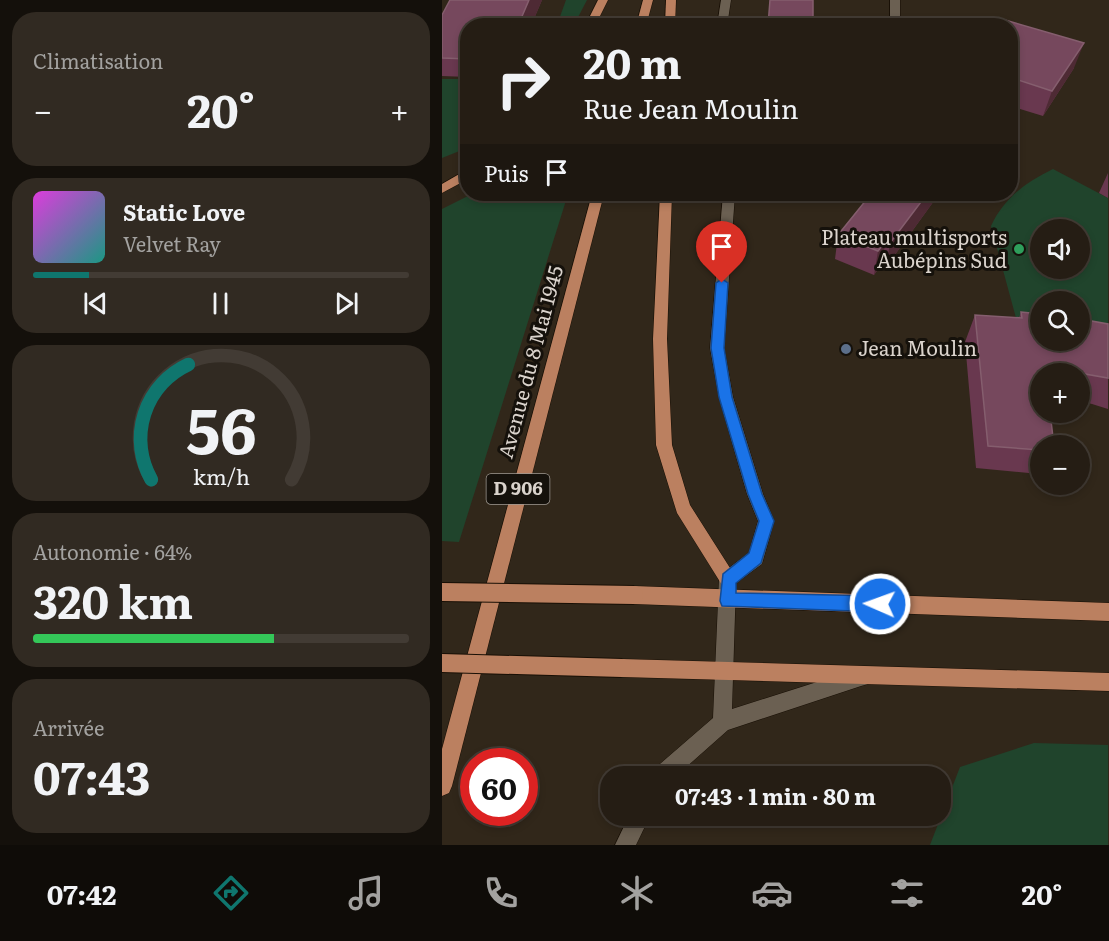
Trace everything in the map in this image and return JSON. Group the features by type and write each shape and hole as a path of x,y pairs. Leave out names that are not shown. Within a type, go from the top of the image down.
{"main road":[{"path":"594,18 603,0"},
{"path":"643,18 648,0"},
{"path":"670,18 671,0"},
{"path":"444,186 460,177"},
{"name":"Avenue du 8 Mai 1945","path":"442,786 596,201"},
{"path":"666,201 660,339 664,445 683,508 728,579"},
{"path":"442,592 1108,612"},
{"path":"442,663 861,677 1108,682"}],"street":[{"path":"724,18 727,0"},
{"path":"895,0 895,18"},
{"path":"722,722 726,672 728,579 756,558 766,521 755,494 726,397 717,348 728,201"},
{"path":"672,766 722,722 861,677"},
{"path":"625,845 635,826"}],"green space":[{"path":"566,0 587,0 578,18 560,18"},
{"path":"442,79 460,79 460,151 442,158"},
{"name":"Plateau multisports Aubépins Sud","path":"1053,169 1108,198 1108,354 1090,351 1090,291 1030,291 1030,341 1022,340 991,226 1007,201 1018,201 1018,191"},
{"path":"460,200 566,201 459,542 442,541 442,209"},
{"path":"1034,743 1108,745 1108,845 930,845 937,826 951,826 951,790 960,767"}],"building":[{"path":"450,0 529,0 521,18 460,18 460,59 442,58 442,15"},
{"path":"770,0 813,0 813,18 769,18"},
{"path":"1018,24 1084,43 1052,91 1018,80"},
{"path":"865,201 922,201 890,243 886,241 878,251 838,235"},
{"path":"1021,312 1030,313 1030,351 1090,351 1090,321 1108,324 1108,378 1090,375 1090,363 1030,363 1030,423 1051,423 1053,435 1030,435 1030,449 988,446 975,315 1022,318"}],"place":[{"name":"Plateau multisports Aubépins Sud","path":"1019,249"},
{"name":"Jean Moulin","path":"846,349"}],"route":[{"path":"722,283 717,348 726,397 755,494 766,521 756,558 728,579 728,601 880,604"}]}
